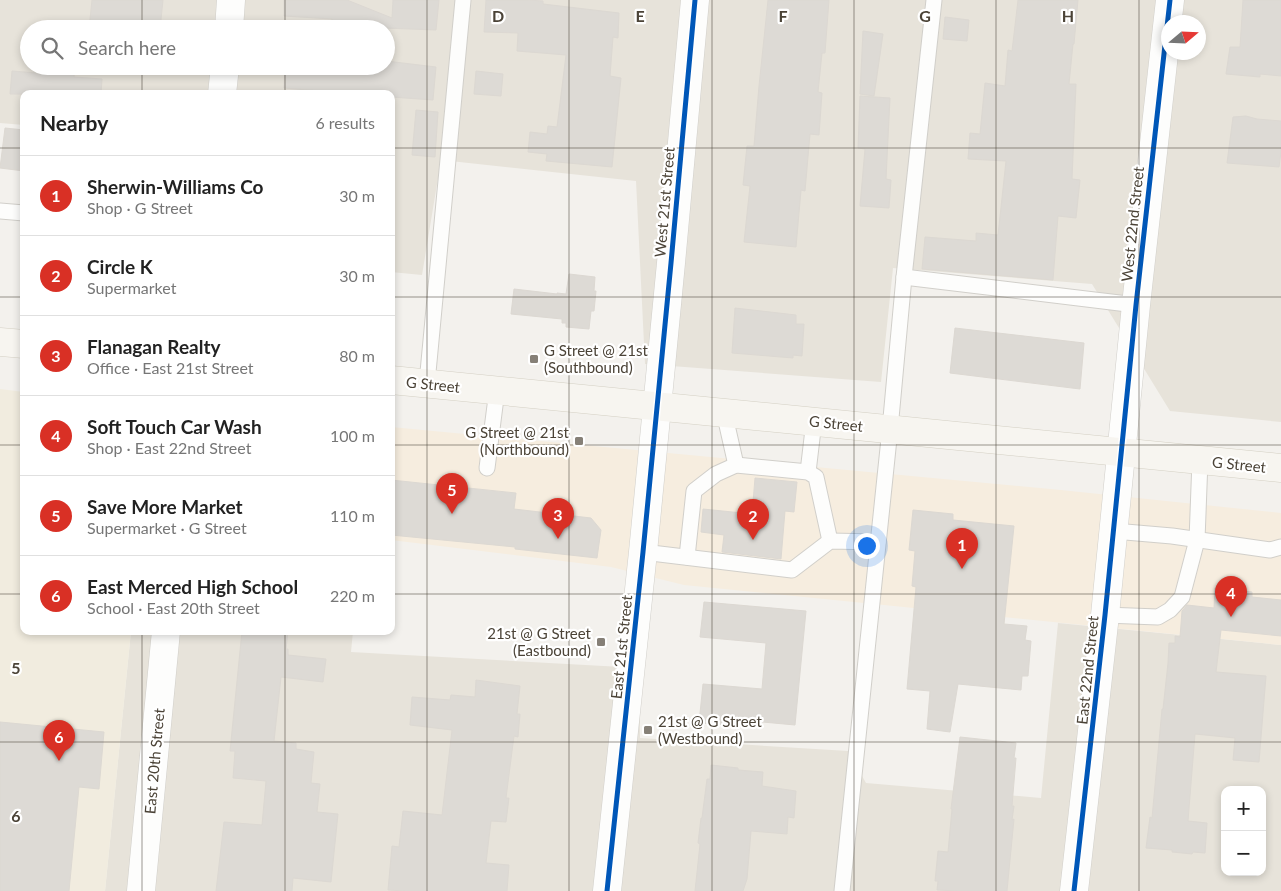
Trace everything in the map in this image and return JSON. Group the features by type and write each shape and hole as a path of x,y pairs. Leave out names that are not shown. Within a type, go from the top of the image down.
{"main road":[{"path":"0,342 20,344"},
{"name":"G Street","path":"395,380 1281,468"}],"street":[{"path":"230,20 232,0"},
{"name":"West 21st Street","path":"658,406 695,0"},
{"name":"West 22nd Street","path":"1121,452 1170,0"},
{"path":"222,90 224,75"},
{"name":"East 21st Street","path":"607,891 658,406"},
{"name":"East 22nd Street","path":"1074,891 1106,615 1121,452"},
{"name":"East 20th Street","path":"141,891 166,635"}],"lane":[{"path":"427,383 463,0"},
{"path":"842,891 934,0"},
{"path":"0,211 20,213"},
{"path":"904,277 1136,305"},
{"path":"487,468 497,390"},
{"path":"724,412 736,465"},
{"path":"808,472 814,421"},
{"path":"1106,615 1158,617 1170,610 1182,597 1197,540 1200,460"},
{"path":"687,558 694,491 716,474 736,465 808,472 816,477 830,541"},
{"path":"1114,531 1270,550 1281,547"},
{"path":"643,552 792,570 830,541 878,542"}],"shaded area":[{"path":"0,0 1281,0 1281,422 1170,411 1092,284 893,268 881,382 645,364 636,181 441,160 422,275 395,272 395,90 20,90 20,125 0,123"},
{"path":"0,389 20,392 20,635 131,635 105,891 0,891"},
{"path":"395,427 1061,490 1281,513 1281,645 684,585 611,567 395,540"},
{"path":"1058,623 1281,645 1281,891 105,891 131,635 353,635 351,652 640,668 640,738 848,751 866,783 1041,798"}],"building":[{"path":"92,0 163,0 161,20 90,20"},
{"path":"284,0 347,0 392,18 393,0 439,0 436,30 395,28 395,20 332,20 284,16"},
{"path":"486,0 543,1 543,4 619,13 618,38 613,37 610,76 621,78 612,167 546,161 547,154 528,152 530,132 547,134 548,126 557,127 566,55 517,51 518,33 484,32"},
{"path":"768,0 829,0 825,53 822,53 818,92 822,93 819,135 810,134 805,191 801,190 796,247 744,242 750,186 743,185 747,146 754,146"},
{"path":"1018,0 1078,0 1069,84 1076,84 1072,179 1080,180 1076,218 1058,216 1053,280 922,269 925,237 976,241 976,233 998,235 1006,161 968,159 970,133 980,134 985,83 1005,86 1008,50 1012,51"},
{"path":"1243,0 1281,0 1281,76 1260,74 1260,77 1226,74 1230,47 1240,47"},
{"path":"945,17 969,20 967,41 943,39"},
{"path":"863,31 883,34 874,96 860,94"},
{"path":"395,62 436,67 433,100 395,97 395,90 307,90 284,88 285,75 395,75"},
{"path":"12,71 20,72 20,75 74,75 74,77 102,79 101,90 20,90 20,94 10,94"},
{"path":"476,71 503,74 501,96 474,94"},
{"path":"860,96 890,98 886,179 891,180 889,208 860,206 865,149 858,148"},
{"path":"416,110 438,112 435,157 412,155"},
{"path":"1246,116 1281,121 1279,167 1227,163 1233,117"},
{"path":"5,128 20,130 20,170 0,168"},
{"path":"569,274 595,277 594,311 591,311 589,329 566,327 566,323 562,323 562,319 511,314 514,289 566,294"},
{"path":"735,308 796,315 796,324 804,324 802,356 793,355 793,358 732,353"},
{"path":"955,328 1084,343 1080,389 950,373"},
{"path":"755,478 797,482 794,512 785,511 781,559 722,552 724,535 701,532 703,509 752,514"},
{"path":"395,480 516,493 514,509 591,518 601,530 597,558 515,549 515,547 395,535"},
{"path":"913,510 953,514 953,520 1014,526 1004,624 1027,626 1025,640 1031,641 1028,676 1022,676 1021,690 958,684 950,732 927,729 930,691 907,689 916,587 912,586 915,551 909,550"},
{"path":"1215,588 1252,592 1252,597 1281,600 1281,636 1221,630 1216,672 1266,676 1259,762 1233,760 1235,738 1195,734 1188,821 1207,823 1205,853 1193,852 1192,854 1146,848 1150,817 1152,818 1169,643 1175,643 1175,636 1180,637 1182,611 1187,605 1214,608"},
{"path":"704,602 806,611 795,725 741,720 740,726 699,723 703,684 762,689 766,643 700,637"},
{"path":"242,635 288,635 286,649 288,649 288,655 326,659 323,682 281,677 274,741 296,743 296,749 314,752 311,783 320,784 317,812 338,814 331,882 293,878 292,891 216,891 224,822 262,825 266,781 233,778 235,751 230,751"},
{"path":"476,680 520,686 517,714 520,714 518,737 514,736 506,798 509,798 506,822 491,821 486,863 509,865 507,891 388,890 392,846 399,847 403,811 442,815 452,730 410,725 412,697 450,700 451,695 475,697"},
{"path":"0,722 104,732 99,789 79,787 69,891 0,891"},
{"path":"960,737 1016,743 1012,806 1014,806 1012,820 1014,819 1007,891 937,890 938,881 935,881 938,851 948,852"},
{"path":"711,765 763,772 762,786 796,791 794,818 788,817 787,834 751,831 747,879 743,891 695,891 701,818 707,779 710,779"}],"cycle path":[{"path":"607,891 643,552 695,0"},
{"path":"1074,891 1170,0"}],"place":[{"name":"G Street @ 21st (Southbound)","path":"534,359"},
{"name":"G Street @ 21st (Northbound)","path":"579,441"},
{"name":"Save More Market","path":"452,514"},
{"name":"Flanagan Realty","path":"558,539"},
{"name":"Circle K","path":"753,540"},
{"name":"Sherwin-Williams Co","path":"962,569"},
{"name":"Soft Touch Car Wash","path":"1231,617"},
{"name":"21st @ G Street (Eastbound)","path":"601,642"},
{"name":"21st @ G Street (Westbound)","path":"648,730"},
{"name":"East Merced High School","path":"59,761"}]}
